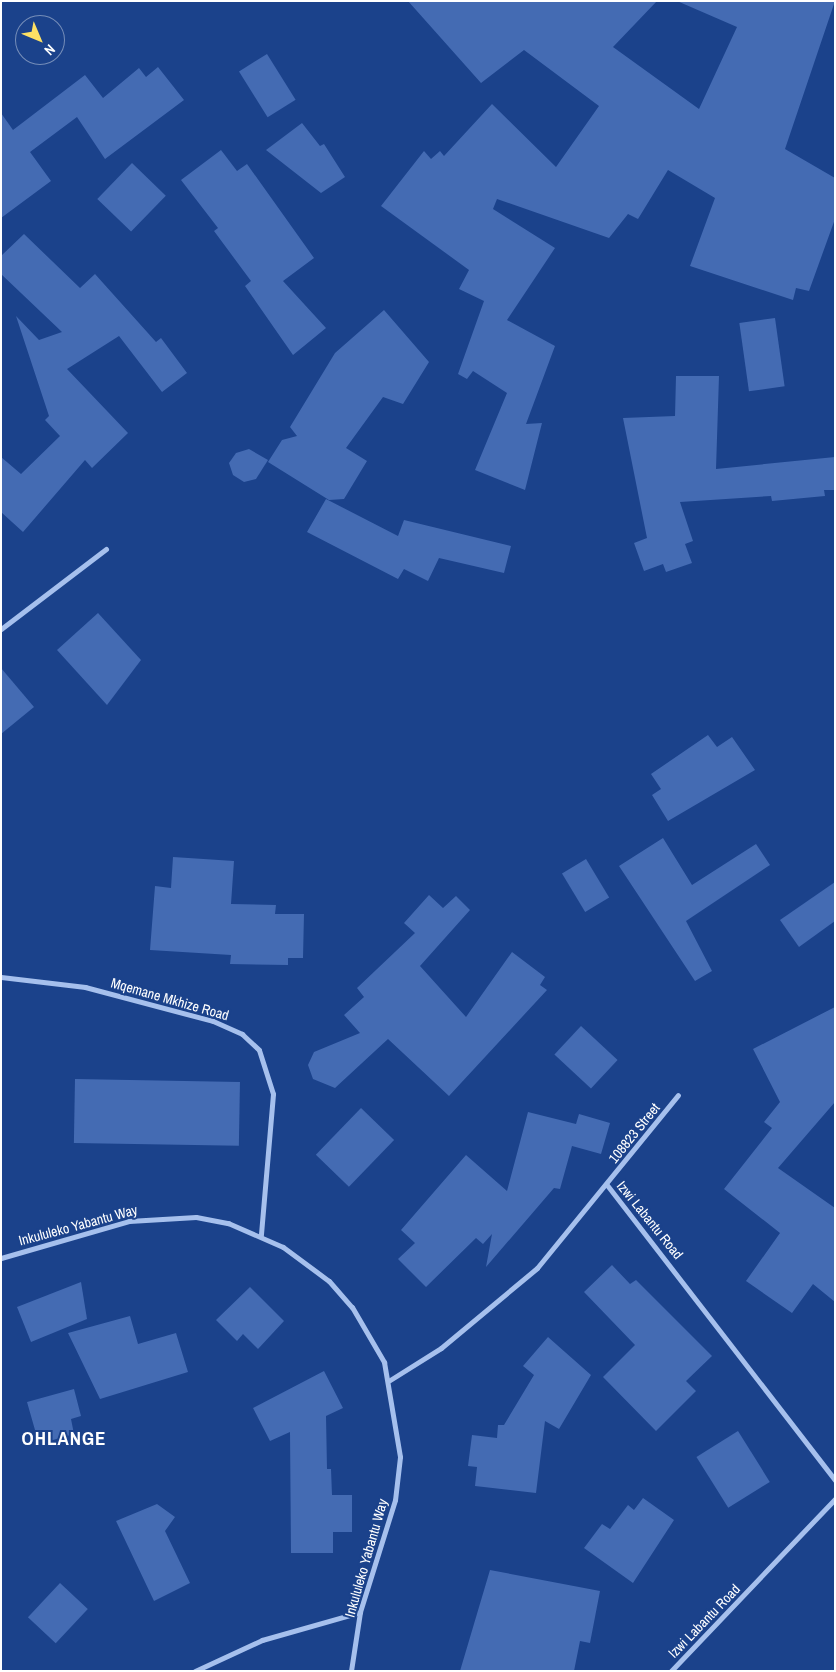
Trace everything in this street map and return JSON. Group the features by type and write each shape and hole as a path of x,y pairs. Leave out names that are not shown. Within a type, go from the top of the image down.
{"street":[{"path":"1,629 106,549"},
{"name":"Mqemane Mkhize Road","path":"1,977 85,987 213,1021 242,1034 259,1050 273,1094 261,1235"},
{"name":"108823 Street","path":"607,1185 678,1095"},
{"name":"Izwi Labantu Road","path":"390,1380 493,1308 537,1268 607,1185 835,1480"},
{"name":"Inkululeko Yabantu Way","path":"1,1258 129,1221 167,1216 228,1223 261,1235 335,1288 370,1332 390,1380 400,1457 395,1500 360,1612 351,1671"},
{"name":"Izwi Labantu Road","path":"671,1671 835,1500"},
{"path":"195,1671 262,1640 360,1612"}],"building":[{"path":"408,1 657,1 613,47 699,109 737,27 677,1 835,1 785,149 835,178 835,219 809,291 796,288 793,300 690,266 715,198 668,170 638,219 628,214 609,238 497,199 493,209 555,248 507,320 555,346 526,424 542,423 525,490 475,470 507,393 473,371 467,379 458,374 484,301 459,289 469,270 381,206 424,151 431,159 440,151 444,156 492,104 556,167 599,106 524,50 481,83"},
{"path":"267,54 296,100 268,117 239,71"},
{"path":"158,67 184,100 105,159 77,117 30,152 51,181 1,218 1,113 13,130 85,75 103,98 139,68 146,77"},
{"path":"302,123 320,146 324,144 345,177 321,193 266,150"},
{"path":"221,150 237,171 247,164 314,258 283,281 326,328 293,355 245,286 251,281 214,231 218,228 181,180"},
{"path":"132,163 166,196 131,232 97,199"},
{"path":"24,234 80,288 95,274 156,342 161,338 187,373 162,392 119,336 67,369 128,433 92,468 85,460 23,532 1,512 1,457 21,474 60,436 45,420 49,416 16,316 39,340 62,332 1,274 1,256"},
{"path":"384,310 429,362 403,404 383,397 346,448 367,461 344,499 329,500 268,462 282,440 297,436 290,427 335,353"},
{"path":"775,318 785,386 749,391 739,323"},
{"path":"676,376 719,376 716,469 835,457 835,490 824,490 825,496 772,501 771,496 680,502 693,541 685,544 692,563 666,572 663,564 644,571 634,543 647,538 623,418 675,416"},
{"path":"249,449 268,460 256,479 244,482 233,475 229,463 236,453"},
{"path":"326,499 398,536 404,520 511,546 504,573 439,558 428,581 404,569 398,579 307,532"},
{"path":"98,613 141,660 107,705 57,650"},
{"path":"1,668 34,707 1,734"},
{"path":"708,735 717,747 732,737 755,770 668,821 652,795 661,789 651,774"},
{"path":"663,838 692,885 756,844 770,865 686,921 712,971 695,981 619,866"},
{"path":"173,857 234,861 231,904 276,905 275,914 304,914 303,958 288,958 288,965 230,964 231,955 150,950 155,886 171,888"},
{"path":"586,859 609,898 585,912 562,873"},
{"path":"835,882 835,921 799,947 780,920"},
{"path":"429,895 443,908 456,896 470,910 420,966 466,1017 512,952 545,977 540,985 547,990 449,1096 388,1039 335,1088 313,1079 308,1065 314,1052 360,1033 344,1015 364,997 357,988 415,933 404,923"},
{"path":"835,1007 835,1102 778,1168 835,1208 835,1302 813,1284 792,1313 746,1281 780,1233 724,1189 772,1128 764,1122 780,1102 753,1049"},
{"path":"581,1026 618,1060 591,1089 554,1055"},
{"path":"75,1079 240,1082 239,1146 74,1143"},
{"path":"361,1108 394,1140 349,1187 316,1155"},
{"path":"528,1112 576,1124 579,1114 610,1123 601,1154 572,1146 560,1189 554,1188 486,1267 492,1234 483,1244 476,1238 426,1287 398,1259 415,1243 401,1230 466,1155 507,1191"},
{"path":"612,1265 630,1284 636,1280 712,1356 686,1381 696,1391 656,1431 603,1377 635,1345 584,1292"},
{"path":"81,1282 87,1319 31,1342 17,1307"},
{"path":"250,1287 284,1321 258,1349 243,1334 237,1341 216,1320"},
{"path":"130,1316 138,1344 176,1333 188,1372 100,1399 68,1333"},
{"path":"548,1337 591,1375 559,1429 545,1421 536,1493 475,1486 477,1467 468,1466 472,1435 497,1438 498,1425 504,1425 534,1375 523,1366"},
{"path":"324,1371 343,1408 326,1416 327,1469 331,1469 332,1495 352,1495 352,1532 333,1532 333,1553 291,1553 290,1432 270,1441 253,1408"},
{"path":"74,1389 81,1416 71,1419 74,1434 39,1444 27,1402"},
{"path":"738,1431 770,1482 728,1508 696,1457"},
{"path":"643,1498 674,1520 633,1583 584,1548 602,1524 610,1529 628,1505 634,1510"},
{"path":"157,1504 175,1517 165,1531 190,1583 154,1601 116,1521"},
{"path":"490,1570 600,1591 590,1643 580,1641 574,1671 460,1671"},
{"path":"60,1583 88,1609 56,1643 28,1617"}],"district":[{"name":"OHLANGE","path":"64,1439"}]}
